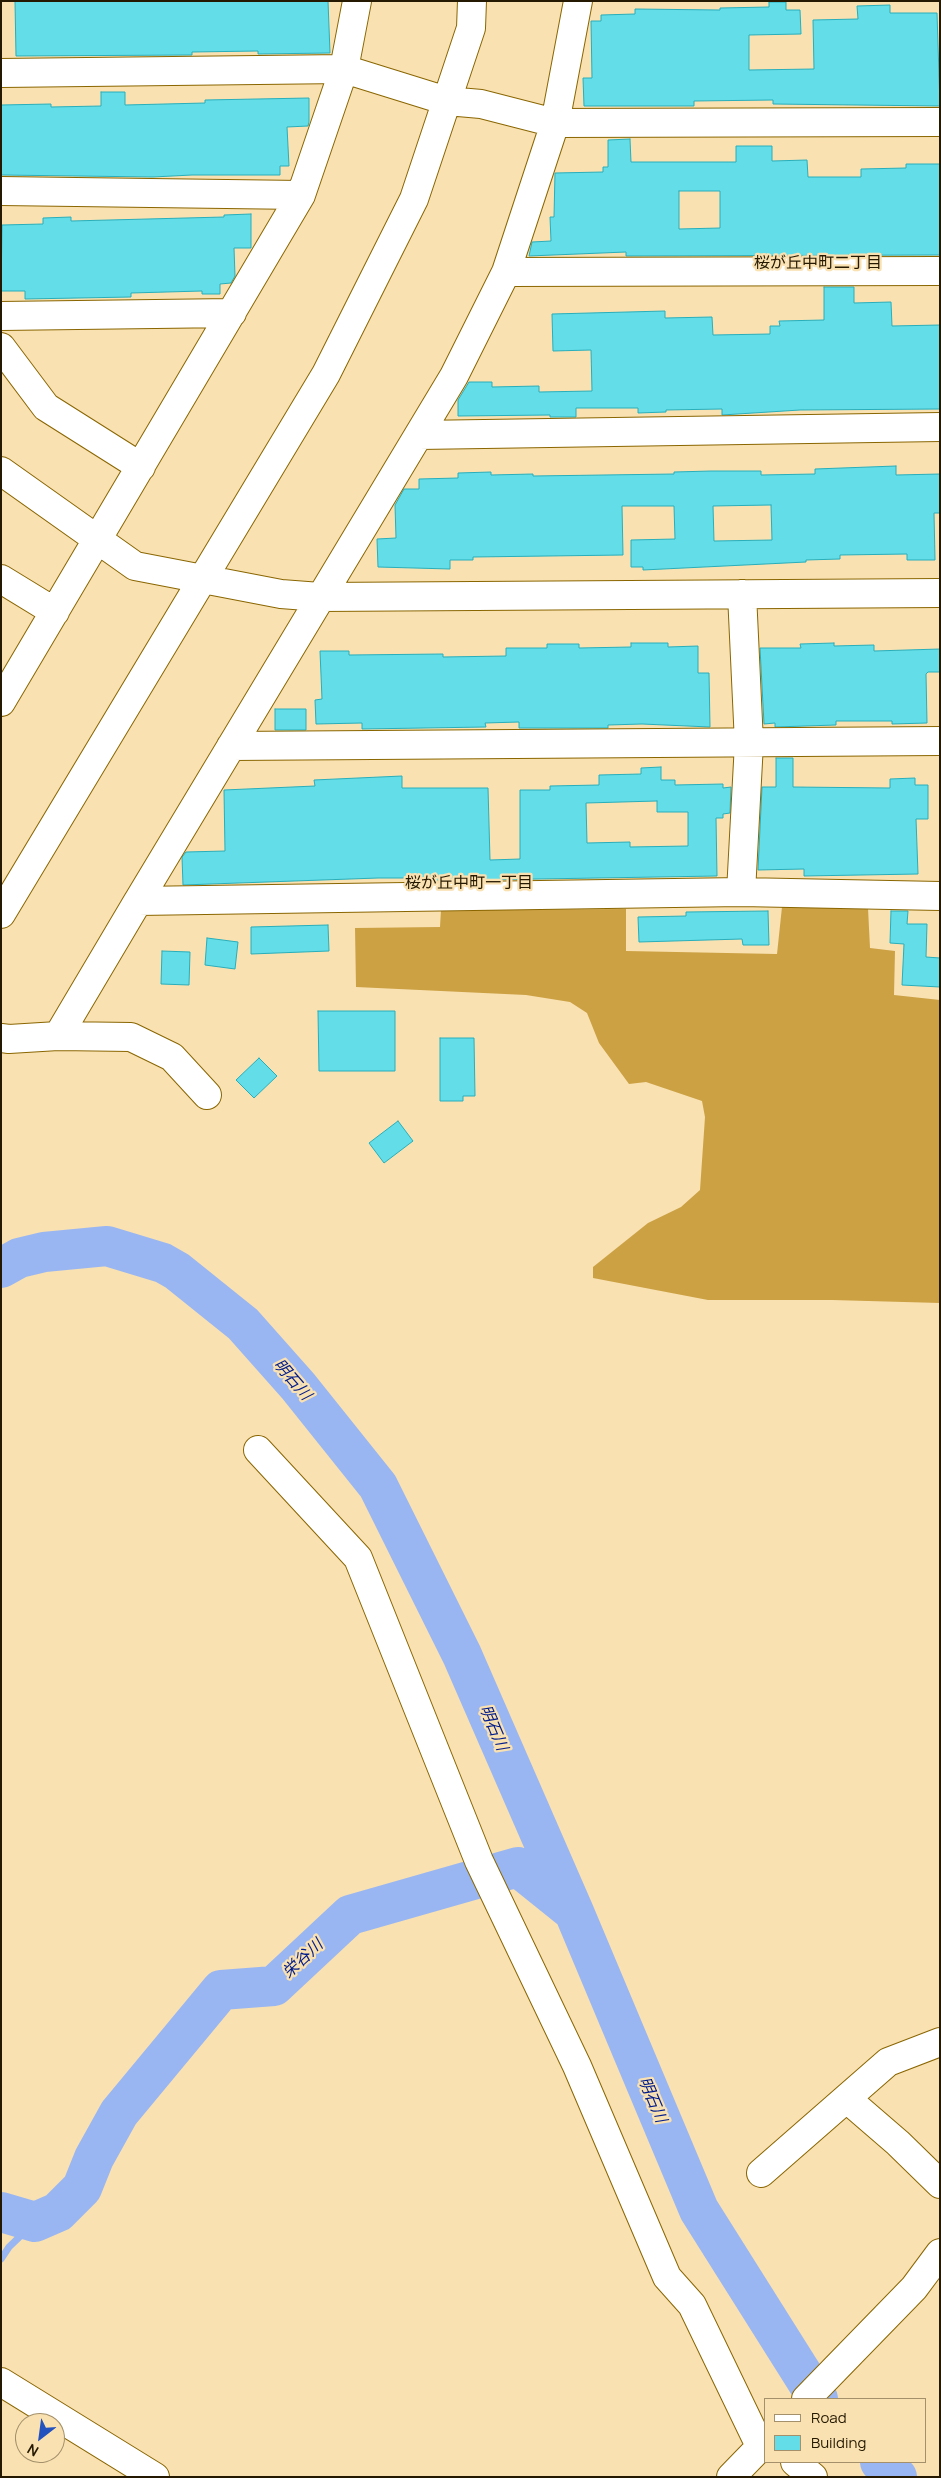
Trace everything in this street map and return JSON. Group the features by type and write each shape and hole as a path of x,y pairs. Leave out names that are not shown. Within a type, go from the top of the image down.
{"street":[{"path":"1,702 301,195 344,69 357,1"},
{"path":"1,914 326,374 414,199 471,28 472,1"},
{"path":"58,1036 454,376 506,272 555,123 578,1"},
{"path":"1,73 344,69 447,101 481,104 555,123 940,122"},
{"path":"1,191 301,195"},
{"path":"506,272 940,271"},
{"path":"1,316 232,313"},
{"path":"1,348 46,407 141,467"},
{"path":"419,435 940,427"},
{"path":"1,471 135,566 281,594 320,597 940,593"},
{"path":"1,579 55,612"},
{"path":"741,892 750,743 742,594"},
{"path":"231,746 940,741"},
{"path":"138,901 741,892 940,896"},
{"path":"1,1038 58,1036 131,1037 172,1057 207,1095"},
{"path":"258,1450 358,1558 479,1861 577,2066 667,2277 692,2305 750,2461"},
{"path":"761,2174 888,2062 940,2042"},
{"path":"847,2099 898,2143 940,2184"},
{"path":"807,2398 914,2288 940,2253"},
{"path":"1,2382 155,2477"},
{"path":"796,2463 813,2477"}],"shaded area":[{"path":"782,907 868,908 870,948 895,951 894,995 940,1000 940,1303 832,1300 708,1300 593,1278 593,1267 648,1223 681,1207 700,1190 705,1117 702,1101 646,1082 629,1084 599,1043 587,1013 570,1002 526,995 356,987 355,928 440,927 441,910 626,909 626,951 777,954"}],"building":[{"path":"15,1 328,1 330,53 258,54 258,51 192,52 192,55 16,56"},
{"path":"769,2 786,2 786,10 800,10 801,34 749,35 749,70 814,69 813,20 858,19 857,6 890,5 890,13 937,13 940,106 773,104 773,100 694,101 694,106 584,106 583,78 592,78 591,21 601,21 601,15 635,14 635,9 720,10 720,8 769,7"},
{"path":"101,92 125,92 125,105 205,103 205,100 309,98 309,122 308,126 287,127 289,166 280,166 280,175 153,177 1,175 1,105 101,106"},
{"path":"630,139 631,162 736,162 736,146 772,146 772,161 807,160 808,177 861,177 861,169 906,168 906,164 940,164 940,255 626,256 626,252 529,256 532,242 551,241 550,217 554,217 555,173 603,172 603,167 608,167 608,140","holes":["679,191 720,191 720,228 679,229"]},
{"path":"251,214 251,248 234,248 235,276 231,283 220,284 220,294 202,294 202,291 131,293 131,297 25,299 25,291 1,291 2,225 43,224 43,218 71,217 71,221 224,217 224,215"},
{"path":"824,287 854,287 854,303 891,302 892,326 940,325 940,409 800,410 722,415 722,409 666,410 666,412 638,413 638,408 576,408 576,417 550,417 550,415 458,416 458,400 469,382 492,382 492,387 539,386 539,392 592,391 591,350 553,351 552,314 665,311 665,318 712,317 713,335 770,334 770,326 780,326 779,321 824,320"},
{"path":"896,466 896,475 940,474 940,513 934,513 935,560 907,560 907,554 840,555 840,559 806,560 806,562 643,570 643,567 631,567 631,540 675,539 674,506 622,506 623,555 473,557 473,560 450,560 450,569 378,567 377,539 396,538 395,505 404,489 419,489 419,479 458,478 458,473 491,472 491,475 533,474 533,476 761,471 761,475 815,474 815,469","holes":["771,505 772,540 714,541 713,506"]},
{"path":"631,643 668,643 668,647 698,646 698,673 709,673 710,727 642,724 608,725 608,728 519,728 519,722 485,723 486,727 362,729 362,723 316,724 315,700 322,699 320,651 349,651 349,655 443,654 443,657 506,656 506,648 547,648 547,644 579,644 579,648 631,647"},
{"path":"834,643 834,646 874,645 874,651 940,649 940,672 928,672 926,674 927,723 892,724 892,721 836,721 836,725 775,727 775,723 764,724 760,648 801,648 800,644"},
{"path":"275,709 306,709 306,730 275,730"},
{"path":"776,758 793,758 793,787 890,788 890,779 915,778 915,785 928,785 928,819 916,819 918,874 804,876 804,869 758,870 762,787 776,787"},
{"path":"661,767 661,780 675,780 675,785 723,784 723,788 731,787 730,813 723,814 723,818 716,818 717,876 419,881 419,878 378,878 183,885 182,857 186,852 225,851 224,790 315,786 314,780 402,776 402,788 488,788 490,860 520,859 520,790 550,790 550,786 599,785 599,775 641,774 641,768","holes":["657,801 657,812 688,812 688,846 630,847 630,842 587,843 586,803"]},
{"path":"768,911 769,945 743,945 742,939 639,942 638,917 686,916 686,912"},
{"path":"891,911 908,911 907,924 927,924 926,957 940,958 940,987 902,985 904,944 890,943"},
{"path":"328,925 329,951 251,954 251,927"},
{"path":"207,938 238,942 235,969 205,965"},
{"path":"162,951 190,952 189,985 161,984"},
{"path":"318,1011 395,1011 395,1071 319,1071"},
{"path":"440,1038 474,1038 475,1096 463,1096 463,1101 440,1101"},
{"path":"259,1058 277,1076 254,1098 236,1080"},
{"path":"398,1121 413,1141 384,1163 369,1143"}],"waterway":[{"name":"明石川","path":"1,1268 19,1258 44,1252 107,1246 163,1263 177,1271 243,1324 298,1386 378,1486 462,1655 574,1912 699,2210 817,2398"},
{"name":"栄谷川","path":"1,2212 35,2222 58,2212 82,2188 94,2158 119,2113 221,1990 274,1986 350,1915 518,1867 569,1908"},
{"path":"1,2259 9,2247 35,2222"},
{"name":"明石川","path":"881,2463 897,2477"}],"district":[{"name":"桜が丘中町二丁目","path":"818,264"},
{"name":"桜が丘中町一丁目","path":"469,884"}]}
